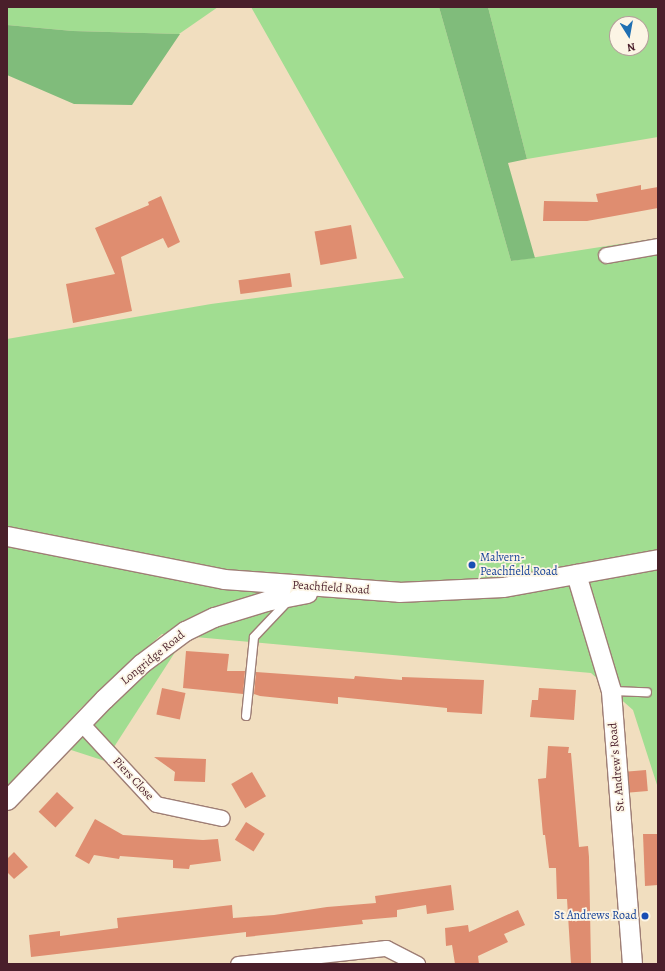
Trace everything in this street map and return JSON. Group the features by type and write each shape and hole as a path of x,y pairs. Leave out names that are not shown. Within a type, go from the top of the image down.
{"street":[{"path":"606,255 658,246"},
{"name":"Peachfield Road","path":"7,536 180,572 340,590 399,592 502,587 658,559"},
{"name":"St. Andrew's Road","path":"576,574 611,690 632,964"},
{"name":"Longridge Road","path":"7,800 81,722 142,663 185,631 214,617 266,601 294,595 340,590"},
{"name":"Piers Close","path":"81,722 156,804 222,818"},
{"path":"238,964 386,948 417,964"}],"lane":[{"path":"246,716 254,637 294,595"},
{"path":"611,690 647,692"}],"green space":[{"path":"7,7 218,7 179,34 73,31 7,25"},
{"path":"251,7 439,7 511,261 658,238 658,788 633,710 591,673 162,634 81,708 7,787 7,339 211,304 404,278"},
{"path":"439,7 488,7 527,159 508,163 535,258 511,261"},
{"path":"488,7 658,7 658,137 527,159"},
{"path":"7,25 73,31 180,34 132,105 74,104 7,75"},
{"path":"179,646 105,761 68,749 169,650"}],"building":[{"path":"641,185 641,190 658,187 658,208 587,221 543,221 544,201 598,202 596,194"},
{"path":"161,196 180,242 168,248 163,238 121,257 132,311 73,323 66,284 115,274 95,228 149,205 148,202"},
{"path":"351,225 357,258 320,265 315,231"},
{"path":"290,273 292,287 240,294 239,280"},
{"path":"186,651 229,654 227,671 245,671 243,694 183,688"},
{"path":"256,672 354,679 355,676 402,680 402,677 484,680 482,714 447,712 447,708 338,697 338,704 260,696 254,694"},
{"path":"162,688 185,693 180,719 156,714"},
{"path":"539,688 576,690 574,720 530,717 532,700 538,700"},
{"path":"548,746 569,747 568,753 571,753 579,847 588,846 591,964 571,964 567,899 557,899 556,868 549,868 545,835 543,835 538,779 546,778"},
{"path":"154,757 206,759 205,782 174,781 175,772"},
{"path":"646,770 648,791 630,792 628,772"},
{"path":"252,772 266,796 245,808 231,784"},
{"path":"57,792 74,808 55,827 39,812"},
{"path":"95,819 123,835 203,840 218,839 221,861 190,865 189,869 173,868 173,860 120,856 119,859 94,855 89,864 75,856"},
{"path":"246,822 265,834 254,851 235,840"},
{"path":"643,834 658,834 658,885 645,886"},
{"path":"14,852 28,867 14,879 7,872 7,859"},
{"path":"451,885 454,910 427,914 426,905 397,910 397,917 362,920 363,924 246,937 246,932 31,957 29,935 60,931 60,936 118,928 117,918 232,905 233,918 274,915 327,907 376,903 375,896"},
{"path":"518,910 525,925 504,934 508,942 478,956 479,964 455,964 452,945 446,946 445,928 468,925 469,932"}],"place":[{"name":"Malvern- Peachfield Road","path":"472,565"},
{"name":"St Andrews Road","path":"645,916"}]}
